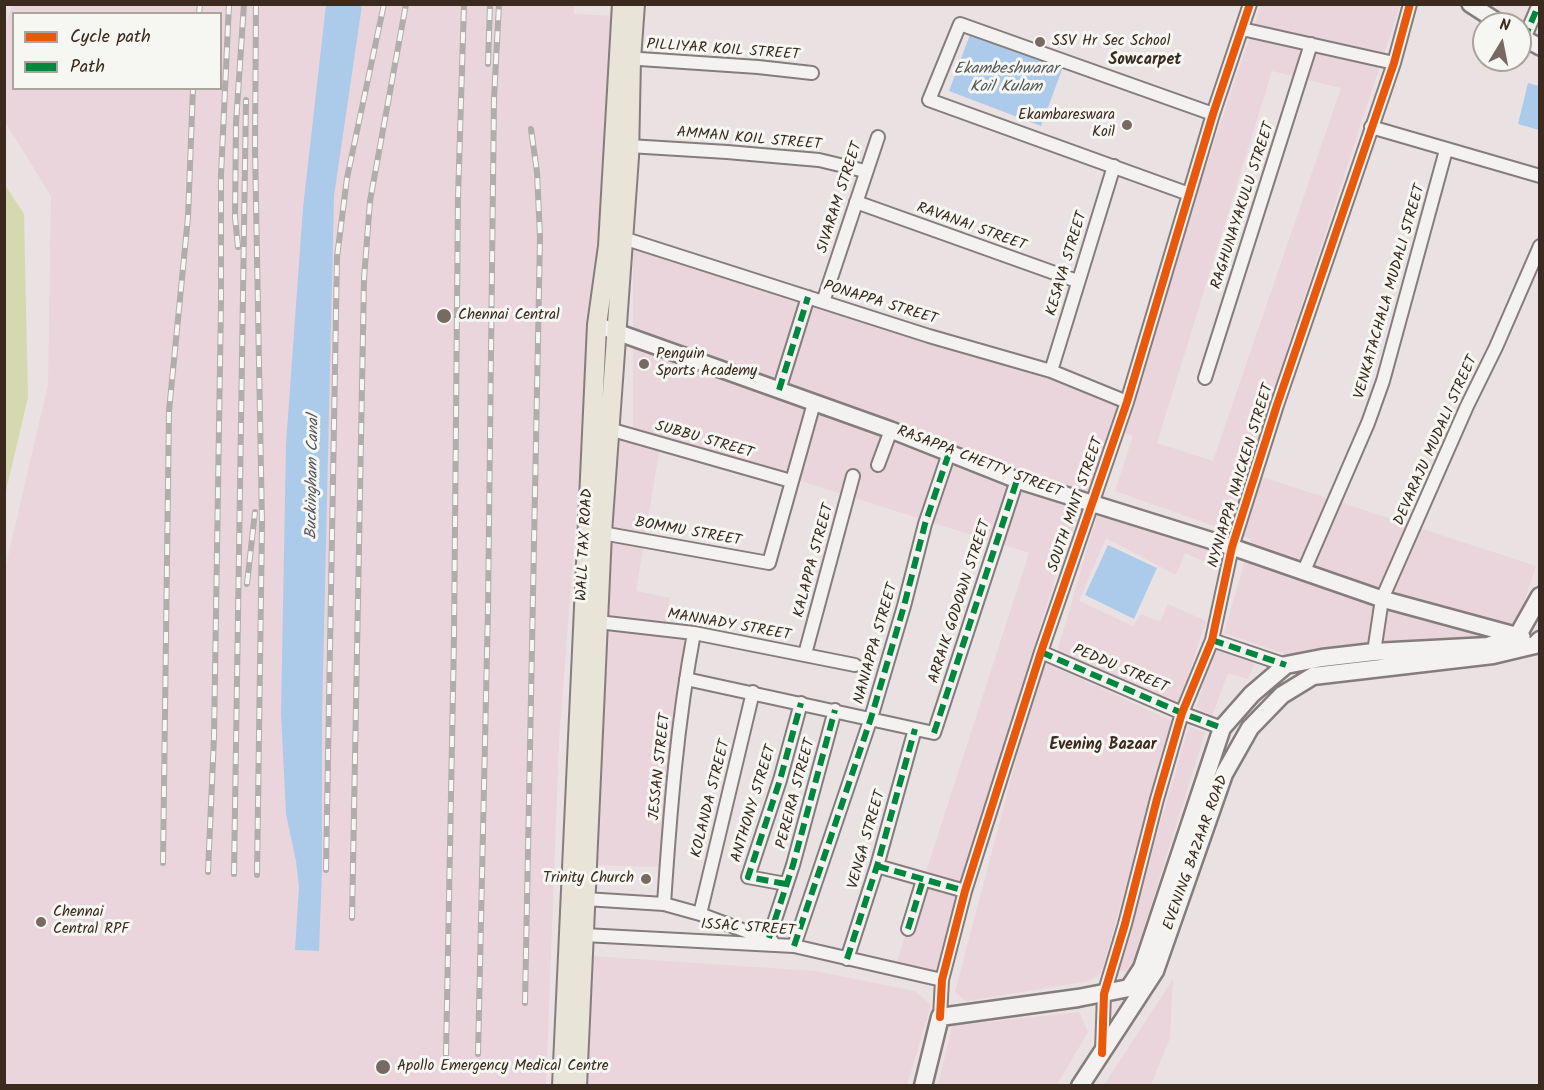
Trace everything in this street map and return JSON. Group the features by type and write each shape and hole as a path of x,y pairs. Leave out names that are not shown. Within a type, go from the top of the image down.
{"main road":[{"name":"WALL TAX ROAD","path":"577,1086 602,533 629,146 622,4"},
{"name":"WALL TAX ROAD","path":"562,1086 597,326 608,246 625,58 635,4"},
{"path":"1518,635 1539,596"},
{"name":"EVENING BAZAAR ROAD","path":"1080,1086 1155,971 1196,831 1222,728 1252,694 1286,665 1374,652 1488,646 1518,635"},
{"name":"EVENING BAZAAR ROAD","path":"1104,994 1129,988 1142,968 1196,831 1224,774 1250,728 1281,695 1313,676 1493,655 1538,645"},
{"path":"940,1017 1104,994"},
{"name":"SOUTH MINT STREET","path":"923,1086 940,1017"}],"street":[{"name":"SOUTH MINT STREET","path":"940,1017 942,980 965,891 1041,652 1127,402 1213,114 1251,4"},
{"name":"NYNIAPPA NAICKEN STREET","path":"1102,1053 1104,994 1182,713 1212,640 1232,547 1277,405 1394,63 1410,4"},
{"path":"1532,18 1539,4"},
{"path":"1189,194 929,100 960,24 1213,114"},
{"path":"1242,29 1394,63"},
{"name":"RAGHUNAYAKULU STREET","path":"1205,378 1311,44"},
{"name":"PILLIYAR KOIL STREET","path":"625,58 812,73"},
{"path":"1371,128 1539,176"},
{"name":"SIVARAM STREET","path":"823,302 878,137"},
{"name":"AMMAN KOIL STREET","path":"629,146 819,160 865,171"},
{"name":"VENKATACHALA MUDALI STREET","path":"1303,573 1368,423 1383,381 1446,150"},
{"name":"KESAVA STREET","path":"1051,371 1114,166"},
{"name":"RAVANAI STREET","path":"856,202 1077,281"},
{"name":"PONAPPA STREET","path":"623,238 1051,371 1127,402"},
{"name":"DEVARAJU MUDALI STREET","path":"1374,652 1382,600 1539,246"},
{"path":"779,390 808,297"},
{"name":"RASAPPA CHETTY STREET","path":"597,326 891,430 1017,480 1232,547 1382,600 1518,635 1538,645"},
{"path":"791,481 814,403"},
{"name":"SUBBU STREET","path":"609,429 791,481"},
{"path":"878,465 891,430"},
{"name":"NANIAPPA STREET","path":"794,946 871,718 925,524 949,453"},
{"name":"KALAPPA STREET","path":"805,654 853,476"},
{"name":"ARRAIK GODOWN STREET","path":"915,729 934,733 1017,480"},
{"name":"BOMMU STREET","path":"602,533 769,563 791,481"},
{"name":"MANNADY STREET","path":"598,622 694,633 855,665"},
{"name":"JESSAN STREET","path":"664,904 672,793 694,633"},
{"path":"1212,640 1286,665"},
{"name":"PEDDU STREET","path":"1041,652 1222,728"},
{"path":"686,678 915,729"},
{"name":"KOLANDA STREET","path":"700,914 753,692"},
{"name":"ANTHONY STREET","path":"786,884 748,877 780,780 801,704"},
{"name":"PEREIRA STREET","path":"773,942 786,884 835,710"},
{"name":"VENGA STREET","path":"847,959 877,866 915,729"},
{"path":"877,866 965,891"},
{"path":"908,929 923,880"},
{"path":"585,899 664,904 700,914 773,942"},
{"name":"ISSAC STREET","path":"584,935 773,942 942,980"}],"shaded area":[{"path":"574,4 574,14 614,16 559,742 546,1085 5,1085 5,569 48,385 51,196 5,122 5,29 12,5"},
{"path":"1261,5 1400,5 1247,472 1536,566 1518,620 1478,641 1356,644 1291,656 1224,633 1251,539 1115,491 1133,436 1124,433 1181,239","holes":["1272,71 1341,88 1213,461 1157,443"]},
{"path":"630,241 1067,380 1126,402 1060,561 932,982 893,974 1029,553 633,428 633,264"},
{"path":"619,440 659,452 636,591 670,598 664,635 693,640 666,867 591,865"},
{"path":"1100,505 1213,548 1207,563 1185,553 1176,575 1106,538 1079,601 1133,626 1141,614 1160,622 1168,604 1206,621 1178,707 1057,652"},
{"path":"1215,646 1256,660 1248,679 1228,673 1212,716 1196,708"},
{"path":"1042,661 1174,722 1101,973 1090,981 966,1001 955,992"},
{"path":"1189,726 1205,733 1130,972 1117,970"},
{"path":"591,956 815,971 915,991 931,1005 907,1085 584,1086"},
{"path":"1173,979 1170,1038 1151,1085 1104,1085"},
{"path":"1079,1012 1088,1032 1057,1085 938,1085 952,1026"}],"green space":[{"path":"5,185 24,214 28,397 5,495"}],"water":[{"name":"Buckingham Canal","path":"326,5 362,5 334,196 319,951 295,950 299,887 286,814 281,713 286,444 303,208"},
{"name":"Ekambeshwarar Koil Kulam","path":"971,32 1063,67 1041,126 949,91"},
{"path":"1528,83 1539,86 1539,130 1518,124"},
{"path":"1108,545 1157,568 1134,619 1085,595"}],"railway":[{"path":"199,12 200,4"},
{"path":"208,872 214,737 221,175 229,4"},
{"path":"238,247 235,217 236,123 244,4"},
{"path":"256,4 255,148 262,524 257,875"},
{"path":"326,870 337,257 347,178 384,4"},
{"path":"352,918 364,279 370,201 406,4"},
{"path":"446,1055 454,638 458,198 464,4"},
{"path":"488,64 490,4"},
{"path":"478,1054 488,608 494,99 499,4"},
{"path":"163,863 169,411 188,217 193,90"},
{"path":"234,874 246,100"},
{"path":"525,1003 540,237 537,172 531,129"},
{"path":"247,584 255,512"}],"marked path":[{"path":"1532,20 1539,4"},
{"path":"779,390 808,297"},
{"path":"794,946 871,718 925,524 949,453"},
{"path":"934,733 1017,480"},
{"path":"1212,640 1286,665"},
{"path":"1041,652 1222,728"},
{"path":"786,884 748,877 780,780 801,703"},
{"path":"769,938 793,865 835,710"},
{"path":"847,959 877,866 915,729"},
{"path":"877,866 965,891"},
{"path":"908,929 923,880"}],"cycle path":[{"path":"940,1017 942,980 965,891 1041,652 1127,402 1213,114 1250,4"},
{"path":"1102,1053 1104,994 1182,713 1212,640 1232,547 1277,405 1394,63 1410,4"}],"place":[{"name":"SSV Hr Sec School","path":"1040,42"},
{"name":"Ekambareswara Koil","path":"1127,125"},
{"name":"Chennai Central","path":"444,316"},
{"name":"Penguin Sports Academy","path":"644,364"},
{"name":"Trinity Church","path":"646,879"},
{"name":"Chennai Central RPF","path":"41,922"},
{"name":"Apollo Emergency Medical Centre","path":"383,1067"}],"district":[{"name":"Sowcarpet","path":"1145,61"},
{"name":"Evening Bazaar","path":"1103,746"}]}
